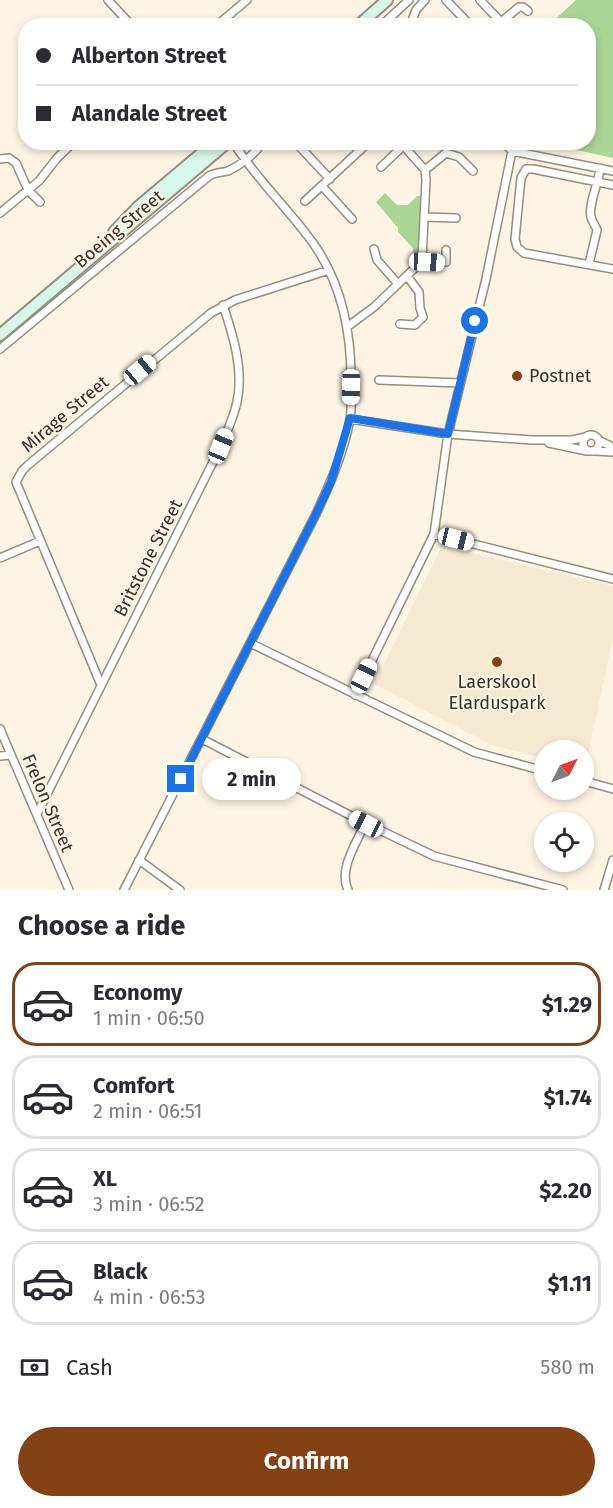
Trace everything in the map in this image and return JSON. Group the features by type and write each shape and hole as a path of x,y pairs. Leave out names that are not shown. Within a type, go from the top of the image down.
{"main road":[{"path":"367,18 387,0"},
{"path":"376,18 395,0"},
{"name":"Boeing Street","path":"0,330 74,269 206,150"},
{"name":"Boeing Street","path":"0,335 219,150"}],"street":[{"path":"108,0 125,18"},
{"path":"226,18 247,0"},
{"path":"389,18 408,0"},
{"path":"413,18 416,10 425,0"},
{"path":"446,0 463,18"},
{"path":"480,0 497,18"},
{"path":"506,18 519,7 528,11"},
{"path":"0,213 39,181 66,150"},
{"path":"124,890 331,482 350,418 352,371 347,327 339,294 329,270 314,244 292,214 238,150"},
{"name":"Boeing Street","path":"0,349 208,176 228,171 256,150"},
{"path":"303,150 330,179"},
{"path":"305,201 361,150"},
{"path":"381,166 396,150"},
{"path":"347,327 399,284 422,260 424,170 407,150"},
{"path":"355,694 434,534 448,434 486,279 512,151 613,171"},
{"path":"424,170 446,153 459,157 473,171"},
{"path":"0,159 9,158 14,161 28,190 40,202"},
{"path":"613,185 528,168 523,173 515,240 521,250 530,254 613,269"},
{"path":"589,264 597,230 590,211 600,168"},
{"path":"322,186 352,219"},
{"path":"424,217 456,218"},
{"path":"374,249 377,260 399,284"},
{"path":"422,260 446,262 446,250"},
{"name":"Mirage Street","path":"101,685 16,482 22,471 186,332 224,305 329,270"},
{"path":"400,324 415,325 423,317 419,292 406,276"},
{"name":"Britstone Street","path":"37,814 221,446 234,413 238,392 238,370 232,332 224,305"},
{"path":"379,380 460,383"},
{"path":"350,418 448,434 532,440 572,440 594,435 600,441 613,447"},
{"path":"586,437 583,444 591,451"},
{"path":"532,440 591,451 613,452"},
{"path":"591,451 599,447 600,441"},
{"path":"434,534 613,579"},
{"path":"0,558 40,541"},
{"path":"250,642 482,756 534,769"},
{"name":"Frelon Street","path":"0,729 69,890"},
{"path":"202,739 366,824 441,859 563,890"},
{"path":"0,756 11,754"},
{"path":"594,784 613,789"},
{"path":"348,890 344,878 346,869 366,824"},
{"path":"139,860 180,890"},
{"path":"605,887 613,860"}],"shaded area":[{"name":"Laerskool Elarduspark","path":"442,546 613,586 613,639 591,740 534,740 534,756 492,745 374,684"}],"green space":[{"path":"576,0 613,0 613,158 577,150 596,150 596,18 557,18"},
{"path":"385,193 397,205 408,205 417,196 421,196 418,258 414,263 413,248 376,202"}],"place":[{"name":"Postnet","path":"517,376"},
{"name":"Laerskool Elarduspark","path":"497,662"}],"route":[{"path":"181,779 331,482 350,418 448,434 475,321"}]}
